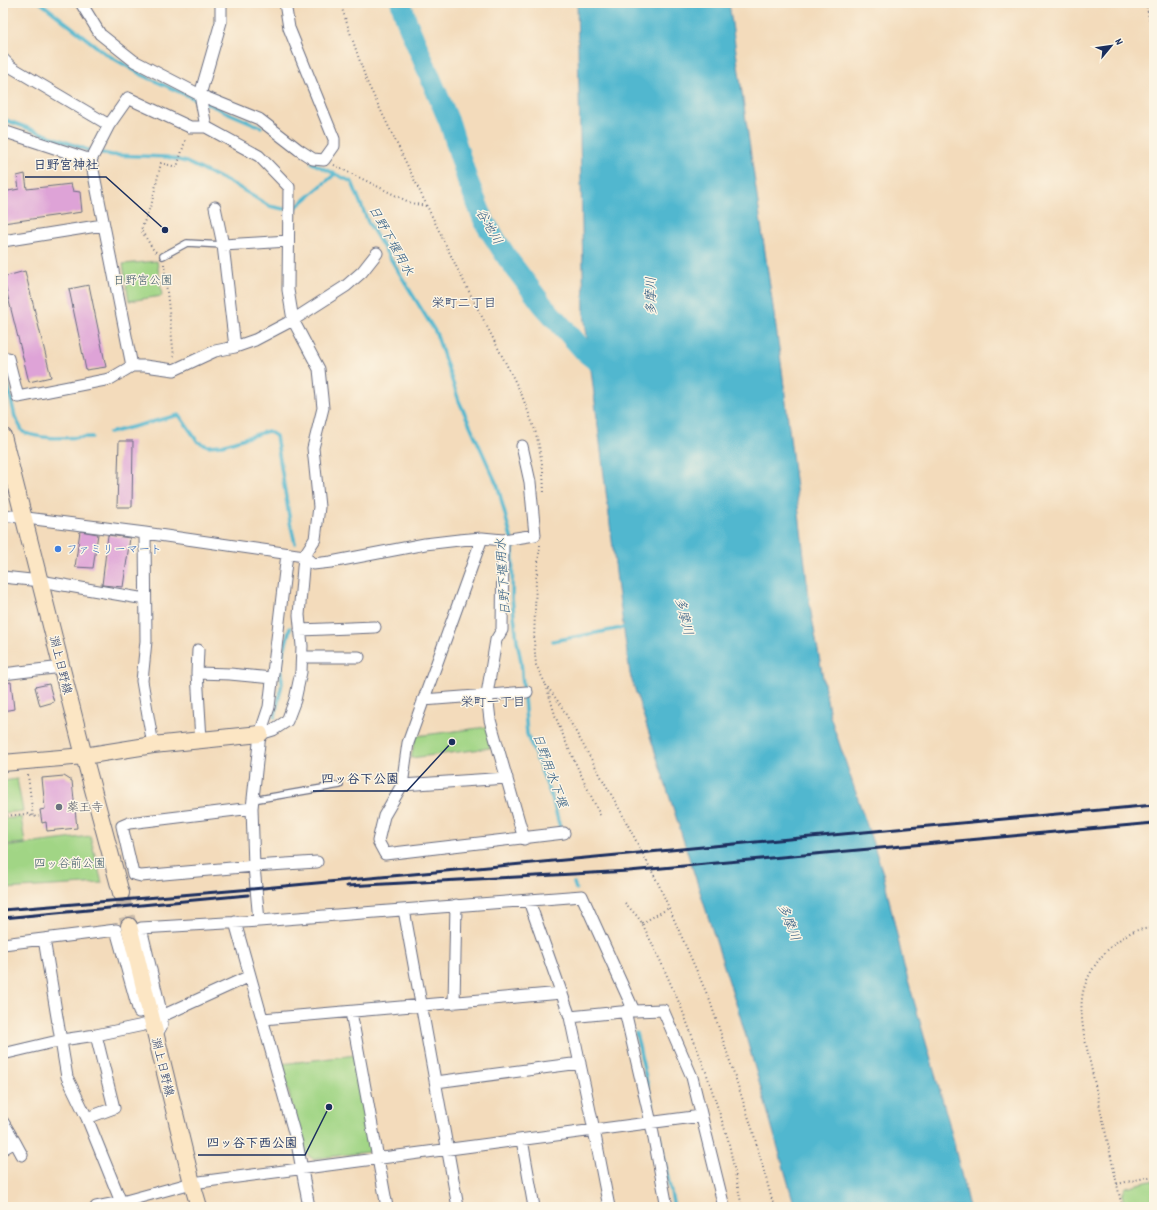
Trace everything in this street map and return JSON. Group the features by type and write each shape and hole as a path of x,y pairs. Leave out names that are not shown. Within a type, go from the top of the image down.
{"main road":[{"name":"淵上日野線","path":"3,436 84,756 121,894"},
{"path":"3,763 84,756 153,745 260,734"},
{"name":"淵上日野線","path":"129,926 155,1021 192,1183 199,1207"}],"street":[{"path":"81,3 100,34 134,61 200,96 259,119 312,159 324,160 334,146 334,139 289,28 285,3"},
{"path":"206,125 200,96 221,22 222,3"},
{"path":"6,66 109,125"},
{"path":"132,366 103,225 94,154 109,125 128,98 190,127 206,125 259,156 289,187 288,290 293,320 319,369 323,408 313,448 319,507 315,539 304,556 299,616 302,657 301,672 295,700 287,721 273,730 260,734"},
{"path":"3,131 94,154"},
{"path":"215,207 223,245 235,347"},
{"path":"3,241 103,225"},
{"path":"223,245 288,241"},
{"path":"3,359 8,358 18,397 110,379 132,366 145,366 174,370 215,351 235,347 254,340 293,320 346,286 362,272 377,252"},
{"path":"3,515 304,556 314,564 425,544 482,538 509,539 535,535 530,482 522,446"},
{"path":"144,533 146,641 142,680 153,745"},
{"path":"482,538 408,743 402,786 384,816 378,841 385,854 564,833"},
{"path":"509,539 502,630 496,640 487,694 490,720 524,838"},
{"path":"259,921 254,866 253,804 260,734 268,707 287,554"},
{"path":"3,577 40,581 145,599"},
{"path":"300,630 375,627"},
{"path":"198,650 197,673 201,740"},
{"path":"302,657 359,657"},
{"path":"3,674 62,667"},
{"path":"197,673 272,678"},
{"path":"423,700 522,692"},
{"path":"402,786 507,778"},
{"path":"253,804 129,823 122,826 133,874 141,876 317,862"},
{"path":"155,1021 141,928 259,921 582,896 630,1011 668,1207"},
{"path":"529,901 570,1017 594,1130 608,1207"},
{"path":"454,1003 456,905"},
{"path":"404,910 458,1207"},
{"path":"235,922 297,1143 309,1207"},
{"path":"3,944 116,930 139,1012 155,1021"},
{"path":"44,939 67,1077 87,1118 123,1205"},
{"path":"3,1054 155,1021 250,976"},
{"path":"263,1019 562,994"},
{"path":"570,1017 630,1011 663,1010 692,1077 724,1207"},
{"path":"351,1012 387,1207"},
{"path":"87,1118 114,1108 96,1035"},
{"path":"436,1082 580,1063"},
{"path":"96,1207 123,1205 192,1183 701,1116"},
{"path":"3,1122 22,1155"},
{"path":"522,1140 534,1207"},
{"path":"3,1148 14,1142"}],"lane":[{"path":"163,256 187,243 223,245"},
{"path":"253,804 340,785"}],"path":[{"path":"340,3 366,82 521,393 538,441 543,470 544,498"},
{"path":"1146,3 1154,41"},
{"path":"174,370 174,355 163,256 153,249 141,230 152,202 161,163 177,166 190,127"},
{"path":"324,160 411,203 427,207"},
{"path":"540,543 536,580 534,641 536,665 546,685 556,718 567,745 600,816"},
{"path":"546,685 560,704 620,810 658,883 710,1001 752,1128 774,1207"},
{"path":"28,774 34,817"},
{"path":"3,816 27,814 34,817 39,816"},
{"path":"642,923 669,908"},
{"path":"1122,1207 1084,1035 1081,1015 1083,993 1089,977 1098,961 1107,950 1131,932 1154,928"},
{"path":"1117,1184 1154,1176"}],"green space":[{"name":"日野宮公園","path":"157,261 162,296 129,301 123,264"},
{"path":"487,727 490,748 411,758 416,736"},
{"path":"17,779 23,811 3,813 3,781"},
{"path":"21,817 25,843 3,845 3,819"},
{"name":"四ッ谷前公園","path":"90,836 102,883 3,889 3,847"},
{"path":"356,1055 374,1147 368,1152 313,1159 305,1153 281,1064"},
{"path":"1154,1180 1154,1207 1125,1207 1122,1195 1126,1187"}],"water":[{"name":"多摩川","path":"577,3 729,3 782,369 810,607 830,716 883,873 904,966 949,1123 969,1207 795,1207 740,1016 630,674 584,313"}],"building":[{"path":"25,174 27,189 71,184 73,191 80,192 82,212 3,223 3,192 19,189 17,176"},
{"path":"25,271 51,377 29,382 3,277"},
{"path":"89,285 106,367 86,370 69,289"},
{"path":"119,441 133,441 132,507 117,507"},
{"path":"80,531 98,534 93,568 75,567"},
{"path":"108,535 130,538 123,587 102,585"},
{"path":"11,682 14,709 3,711 3,703 5,703 3,683"},
{"path":"49,684 54,702 40,706 35,687"},
{"path":"64,776 72,781 77,828 47,831 46,822 42,823 40,810 45,809 42,778"}],"waterway":[{"name":"日野下堰用水","path":"41,3 106,54 142,75 199,101"},
{"name":"谷地川","path":"401,3 407,22 450,124 467,179 485,223 508,259 542,304 586,353 612,373"},
{"name":"日野下堰用水","path":"205,103 261,127"},
{"path":"3,119 88,150 112,155 167,157 186,162 235,185 269,206 284,209 295,208 335,174"},
{"name":"日野下堰用水","path":"312,163 352,182 368,222 436,333 459,401 498,487 513,545 512,598 521,661 527,734 552,798 560,827"},
{"path":"3,363 15,417 23,432 48,438 92,437"},
{"path":"109,433 179,415 198,442 208,446 222,445 268,431 276,436 290,522 295,543"},
{"name":"日野下堰用水","path":"553,641 627,627"},
{"path":"275,717 282,683 281,662 290,628"},
{"name":"日野用水下堰","path":"574,883 576,889"},
{"name":"日野用水下堰","path":"636,1033 652,1105"},
{"name":"日野用水下堰","path":"659,1134 674,1207"}],"tunnel":[{"path":"121,893 129,926"}],"railway":[{"path":"3,910 263,888 1154,805"},
{"path":"347,886 629,871 1154,823"},
{"path":"3,918 248,895"}],"place":[{"name":"日野宮神社","path":"165,230"},
{"name":"ファミリーマート","path":"58,549"},
{"name":"四ッ谷下公園","path":"452,742"},
{"name":"薬王寺","path":"59,807"},
{"name":"四ッ谷下西公園","path":"329,1107"}],"district":[{"name":"栄町二丁目","path":"464,302"},
{"name":"栄町一丁目","path":"493,701"}]}
